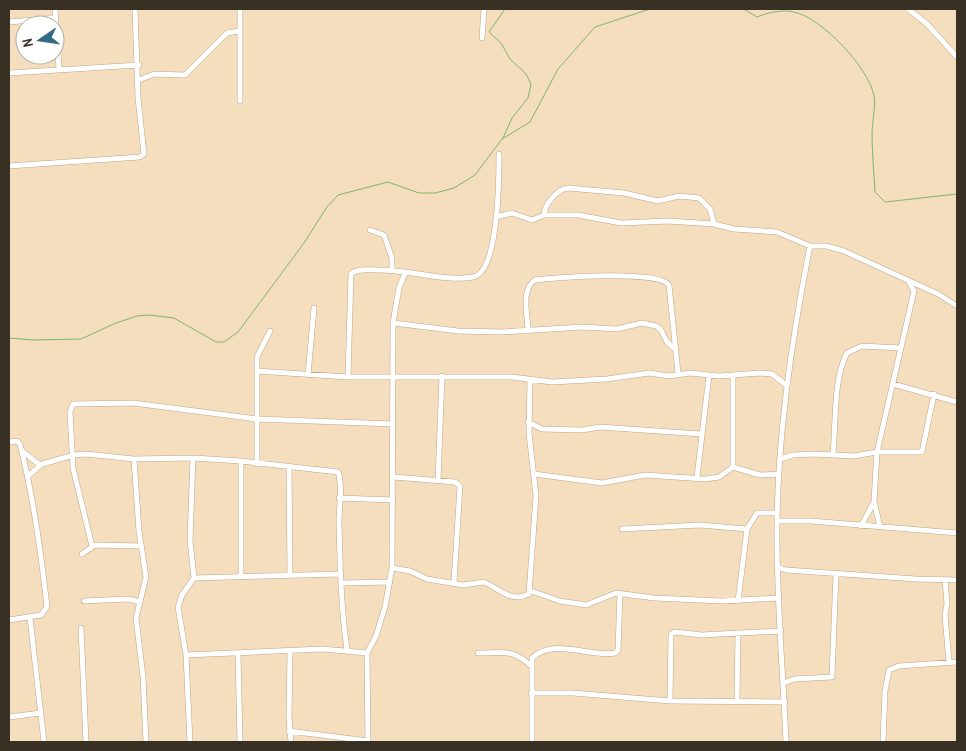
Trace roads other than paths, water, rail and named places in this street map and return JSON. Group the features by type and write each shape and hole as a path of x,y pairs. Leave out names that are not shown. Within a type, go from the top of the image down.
{"street":[{"path":"9,166 140,157 144,154 138,98 139,65 135,9"},
{"path":"240,9 240,101"},
{"path":"482,38 484,9"},
{"path":"908,9 927,24 957,56"},
{"path":"139,80 154,74 185,75 227,33 240,31"},
{"path":"9,74 59,68 139,65"},
{"path":"348,377 352,274 360,271 392,270 405,273 471,277 479,275 485,269 490,252 496,217 499,195 499,154"},
{"path":"544,215 545,206 560,191 568,188 638,195 658,200 679,196 698,198 710,209 714,224"},
{"path":"496,217 512,213 532,220 544,215 578,215 620,223 668,221 714,224 726,229 777,232 810,246 826,246 844,251 922,286 957,306"},
{"path":"370,230 384,235 388,242 392,270"},
{"path":"786,742 777,567 777,513 786,385 810,246"},
{"path":"290,731 368,742 367,653 380,623 392,568 394,477 393,322 399,288 405,273"},
{"path":"528,330 526,297 528,288 535,280 621,276 658,278 667,281 669,285 678,373"},
{"path":"880,527 874,502 876,452 914,292 909,281"},
{"path":"914,292 922,286"},
{"path":"308,375 314,308"},
{"path":"393,322 458,331 590,327 617,329 642,323 656,326 661,330 667,342 675,349"},
{"path":"256,464 257,357 270,331"},
{"path":"833,454 836,402 843,360 847,353 862,346 900,348"},
{"path":"257,371 348,377 512,377 552,382 608,379 649,373 669,376 678,373 733,376 760,372 772,374 786,385"},
{"path":"438,480 442,376"},
{"path":"697,477 709,376"},
{"path":"733,376 733,467"},
{"path":"392,568 410,571 427,578 463,585 484,582 498,592 513,597 525,596 531,591 536,496 528,422 530,380"},
{"path":"893,384 957,402"},
{"path":"780,459 794,455 833,454 854,456 876,452 922,452 934,394"},
{"path":"92,546 76,486 70,412 73,404 133,403 257,419 393,424"},
{"path":"528,422 542,429 582,430 600,427 701,434"},
{"path":"9,442 17,441 22,451 28,476 40,539 47,607 44,614 30,618 9,620"},
{"path":"22,451 40,465"},
{"path":"28,476 40,465 74,455 134,459 193,458 241,461 338,472 340,477 342,614 347,650"},
{"path":"190,742 186,655 178,607 182,595 194,578 190,525 193,458"},
{"path":"134,459 141,546 146,577 136,618 143,677 146,742"},
{"path":"240,577 241,461"},
{"path":"289,467 290,575"},
{"path":"733,467 760,475 779,474"},
{"path":"534,474 602,483 645,475 705,479 719,477 733,467"},
{"path":"394,477 455,482 460,486 454,582"},
{"path":"339,498 393,500"},
{"path":"861,526 874,502"},
{"path":"738,601 747,529 757,513 777,513"},
{"path":"777,521 957,533"},
{"path":"622,529 700,525 747,529"},
{"path":"82,554 92,546 141,546"},
{"path":"777,567 786,570 836,574 957,580"},
{"path":"194,578 341,574"},
{"path":"784,683 794,679 832,677 836,574"},
{"path":"945,580 947,604 945,615 949,662"},
{"path":"341,583 390,582"},
{"path":"531,591 560,601 586,605 610,594 620,593 654,598 738,601 779,598"},
{"path":"532,742 532,658 547,650 582,649 615,653 618,650 620,593"},
{"path":"84,601 128,599 140,602"},
{"path":"30,618 44,742"},
{"path":"81,628 86,700 86,742"},
{"path":"670,701 671,634 781,631"},
{"path":"737,700 738,633"},
{"path":"186,655 322,648 367,653"},
{"path":"290,651 290,742"},
{"path":"478,653 505,652 519,656 531,666"},
{"path":"238,653 240,742"},
{"path":"883,742 885,691 889,670 899,666 941,665 957,662"},
{"path":"531,693 573,693 670,701 737,700 784,702"},
{"path":"9,716 41,713"}],"waterway":[{"path":"503,138 512,118 528,98 531,84 526,74 510,59 501,43 489,32 505,9"},
{"path":"9,338 33,340 81,339 116,323 137,316 149,315 174,318 216,342 224,342 238,332 304,243 327,207 338,195 388,182 419,193 435,193 454,188 475,175 502,139 530,122 558,69 595,27 650,9"},
{"path":"744,9 757,17 780,11 794,12 805,16 830,34 854,59 863,72 874,96 872,134 875,192 885,202 957,194"}]}
